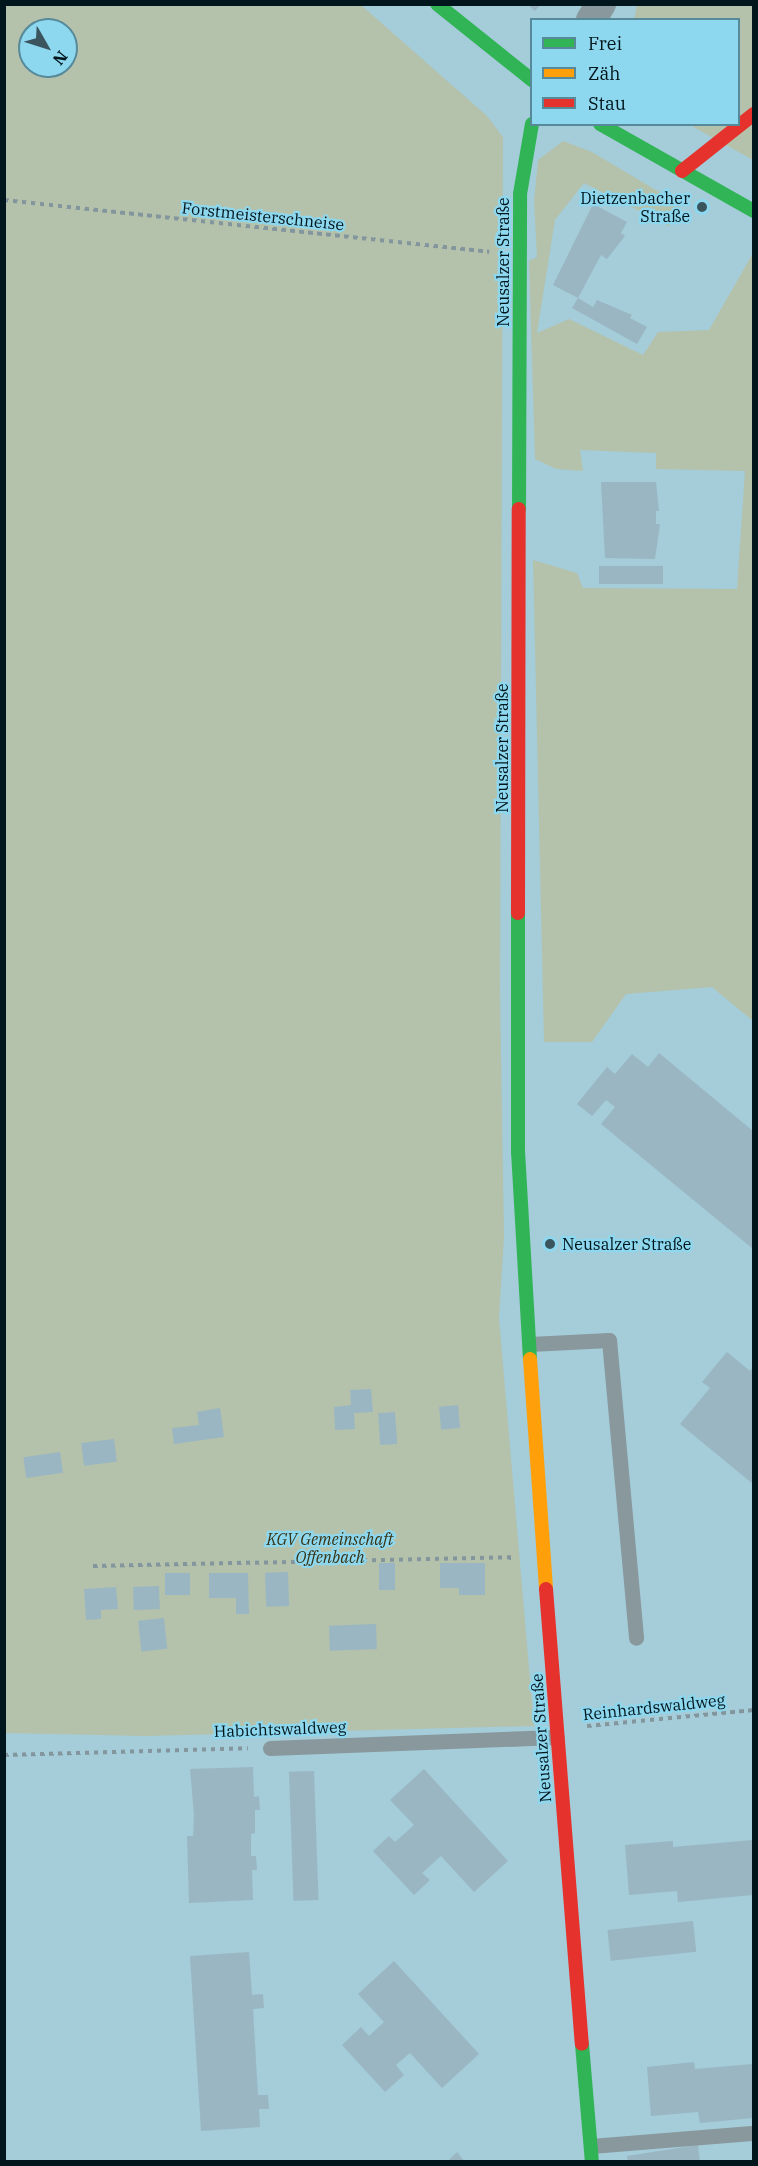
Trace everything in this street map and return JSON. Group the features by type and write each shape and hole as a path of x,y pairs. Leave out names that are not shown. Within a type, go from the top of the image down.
{"street":[{"path":"437,4 530,79"},
{"path":"592,18 601,4"},
{"path":"740,124 753,114"},
{"name":"Neusalzer Straße","path":"532,126 522,170 519,256 518,1151 544,1557 591,2154"},
{"path":"603,126 753,211"},
{"path":"682,171 738,126"}],"lane":[{"path":"530,1344 609,1340 636,1638"},
{"name":"Habichtswaldweg","path":"270,1748 557,1733"},
{"path":"591,2154 753,2133"}],"path":[{"name":"Forstmeisterschneise","path":"4,200 519,256"},
{"path":"93,1566 544,1557"},
{"name":"Reinhardswaldweg","path":"557,1733 753,1710"},
{"name":"Habichtswaldweg","path":"4,1755 270,1748"}],"green space":[{"name":"KGV Gemeinschaft Offenbach","path":"5,5 361,5 487,116 503,137 500,991 504,1237 499,1318 534,1726 145,1736 5,1733"},
{"path":"637,5 753,5 753,160 692,126 740,126 740,18 634,18"},
{"path":"563,141 592,152 681,205 669,226 584,183 555,220 537,333 569,319 643,355 658,332 709,330 753,253 753,1021 712,987 626,994 592,1042 544,1042 533,560 577,573 583,588 737,589 745,471 656,469 656,453 580,450 583,471 556,469 535,459 529,261 537,257 534,201 538,160"}],"building":[{"path":"527,4 541,4 535,11"},
{"path":"593,204 627,222 621,233 625,236 607,259 601,255 578,298 553,285"},
{"path":"578,298 593,307 597,300 632,315 630,318 647,327 637,344 572,308"},
{"path":"601,482 656,482 659,511 656,511 656,524 660,524 655,559 605,558"},
{"path":"599,566 663,566 663,584 599,584"},
{"path":"659,1053 753,1131 753,1249 601,1124 615,1107 606,1100 592,1116 577,1104 607,1067 615,1074 632,1054 648,1067"},
{"path":"727,1352 750,1371 753,1367 753,1484 680,1424 710,1388 702,1382"},
{"path":"371,1389 373,1412 354,1413 355,1429 335,1430 334,1407 351,1405 350,1390"},
{"path":"458,1405 460,1428 441,1430 439,1407"},
{"path":"220,1408 224,1437 174,1444 172,1428 199,1425 197,1412"},
{"path":"395,1412 397,1444 380,1445 378,1413"},
{"path":"114,1439 117,1462 84,1466 81,1443"},
{"path":"60,1452 63,1473 26,1478 23,1457"},
{"path":"379,1563 395,1563 395,1590 379,1590"},
{"path":"440,1563 485,1563 485,1595 459,1595 459,1588 440,1588"},
{"path":"288,1572 289,1606 266,1607 265,1573"},
{"path":"165,1573 190,1573 190,1595 165,1595"},
{"path":"209,1573 248,1573 249,1614 236,1614 236,1598 209,1598"},
{"path":"159,1586 160,1609 134,1610 133,1587"},
{"path":"116,1587 118,1609 101,1610 101,1619 86,1620 84,1589"},
{"path":"164,1618 167,1649 141,1652 138,1621"},
{"path":"376,1624 377,1649 330,1651 329,1626"},
{"path":"253,1767 254,1797 259,1796 260,1810 255,1810 255,1833 251,1834 251,1856 256,1856 257,1870 252,1870 253,1900 189,1903 187,1836 193,1836 194,1815 190,1769"},
{"path":"424,1769 508,1861 474,1892 441,1856 422,1873 430,1880 414,1895 373,1851 389,1836 395,1842 414,1825 390,1800"},
{"path":"314,1771 319,1900 294,1901 289,1772"},
{"path":"753,1840 753,1895 678,1902 677,1891 629,1895 625,1845 673,1841 673,1847"},
{"path":"693,1921 696,1952 611,1961 607,1930"},
{"path":"249,1952 252,1995 263,1994 264,2008 253,2009 258,2095 268,2095 269,2109 259,2109 260,2127 201,2131 190,1956"},
{"path":"394,1961 479,2054 442,2088 410,2053 396,2065 404,2075 385,2092 342,2045 361,2027 369,2036 384,2022 358,1994"},
{"path":"694,2062 695,2069 753,2064 753,2118 700,2123 698,2112 651,2116 647,2067"},
{"path":"698,2145 700,2162 628,2162 627,2156"},
{"path":"457,2152 465,2162 447,2162"}],"traffic: fast":[{"path":"437,4 530,78"},
{"path":"519,509 520,194 532,126"},
{"path":"604,126 754,211"},
{"path":"518,913 518,1151 530,1359"},
{"path":"582,2044 592,2162"}],"traffic: slow":[{"path":"530,1359 546,1589"}],"traffic: jam":[{"path":"740,125 754,114"},
{"path":"682,171 739,126"},
{"path":"518,913 519,509"},
{"path":"546,1589 582,2044"}],"place":[{"name":"Dietzenbacher Straße","path":"702,207"},
{"name":"Neusalzer Straße","path":"550,1244"}]}
